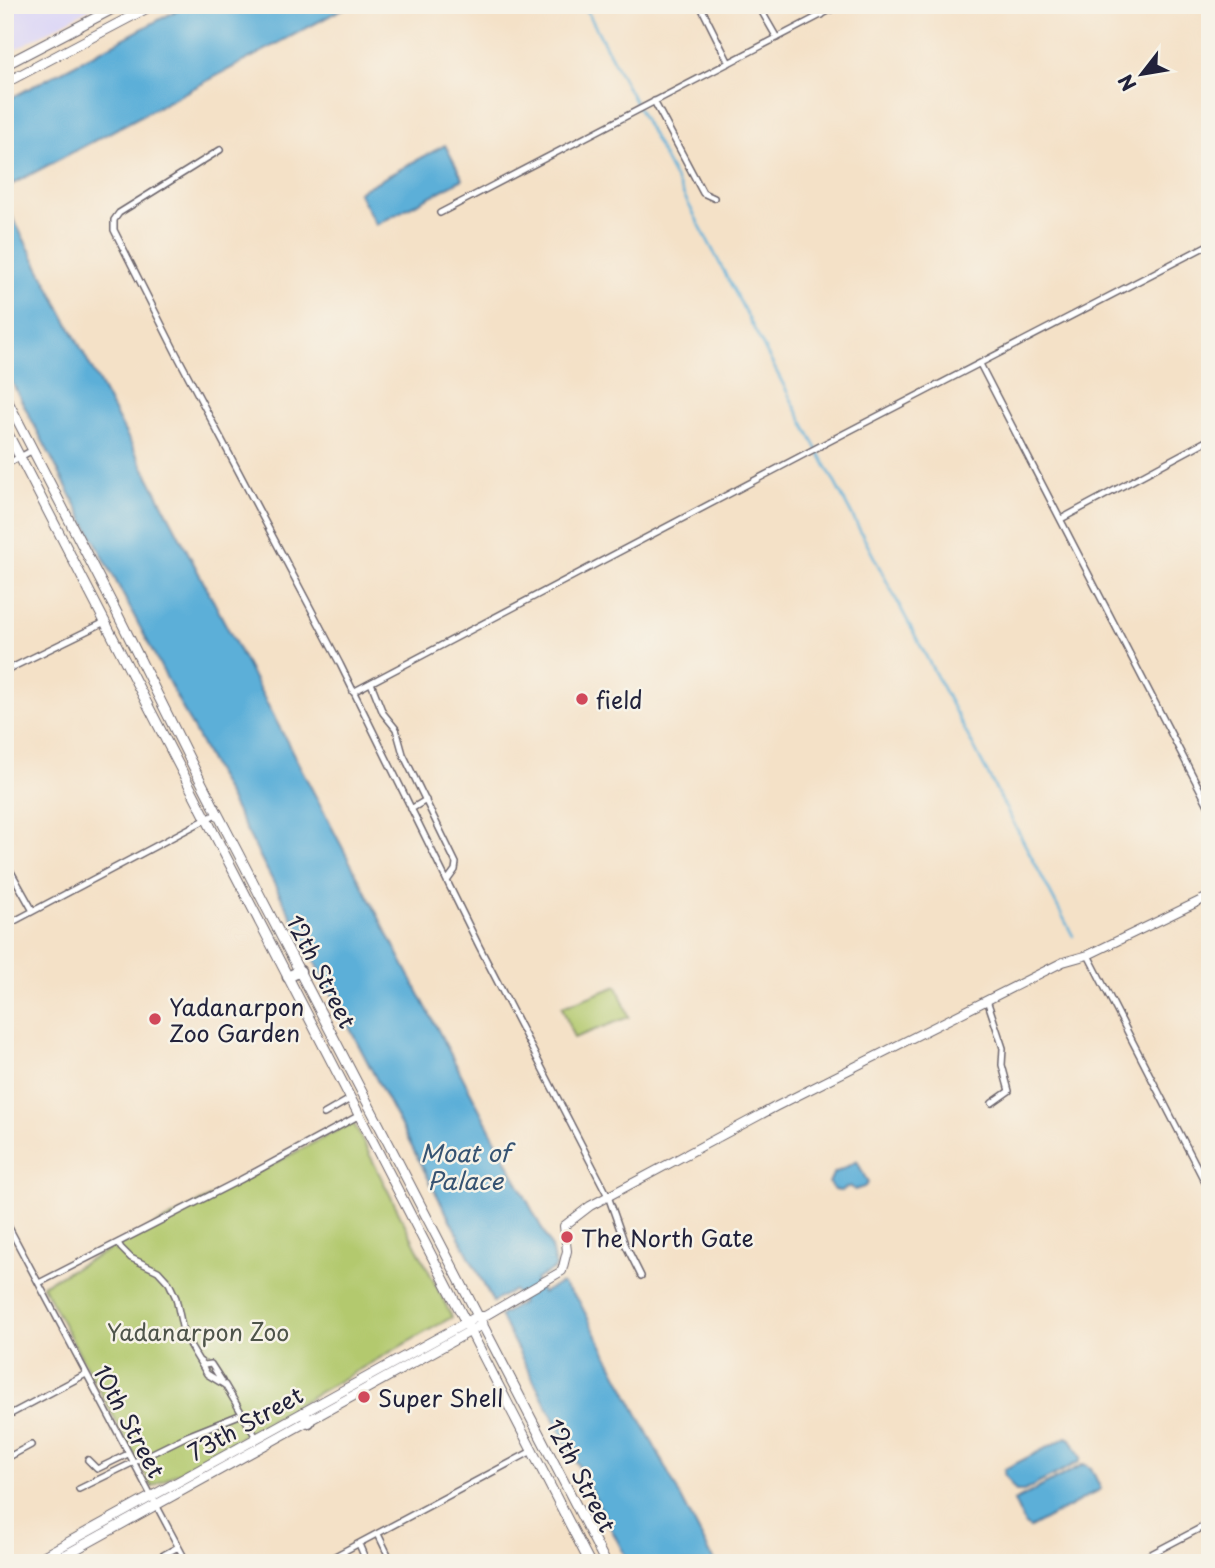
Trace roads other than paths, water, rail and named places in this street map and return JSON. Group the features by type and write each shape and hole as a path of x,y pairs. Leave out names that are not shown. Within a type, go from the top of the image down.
{"highway":[{"path":"288,977 300,971"}],"main road":[{"path":"5,65 120,5"},
{"path":"5,83 153,5"},
{"name":"12th Street","path":"5,396 606,1563"},
{"name":"12th Street","path":"5,428 590,1563"},
{"name":"73th Street","path":"31,1563 262,1447 306,1417 482,1319"},
{"name":"73th Street","path":"51,1563 256,1438 306,1417"}],"street":[{"path":"700,5 729,63"},
{"path":"758,5 776,38"},
{"path":"816,5 822,15"},
{"path":"440,213 840,5"},
{"path":"654,102 704,193 713,198"},
{"path":"220,150 119,213 114,220 114,230 353,692 608,1196 625,1244 641,1276"},
{"path":"353,692 819,446 1210,244"},
{"path":"980,364 1210,808"},
{"path":"1061,519 1210,439"},
{"path":"5,465 33,450"},
{"path":"5,671 106,622"},
{"path":"371,682 383,713 396,729 403,754 456,863 455,870 447,881"},
{"path":"411,809 426,800"},
{"path":"5,926 218,813"},
{"path":"5,861 33,911"},
{"path":"482,1319 561,1272 566,1259 566,1223 608,1196 775,1107 1063,961 1088,955 1210,896"},
{"path":"1088,955 1210,1192"},
{"path":"987,1000 1003,1048 1002,1065 1009,1091 992,1103"},
{"path":"324,1114 350,1099"},
{"path":"38,1283 240,1180 358,1116"},
{"name":"10th Street","path":"5,1220 187,1563"},
{"path":"118,1243 131,1258 158,1271 169,1283 176,1298 182,1330 195,1356 207,1374 222,1381 262,1447"},
{"path":"5,1417 86,1374"},
{"path":"79,1489 242,1413"},
{"path":"5,1459 31,1445"},
{"path":"322,1563 532,1451"},
{"path":"88,1460 97,1469 128,1454"},
{"path":"1134,1563 1210,1523"},
{"path":"378,1534 392,1563"},
{"path":"149,1563 176,1544"},
{"path":"359,1544 367,1563"},
{"path":"341,1553 345,1563"}],"water":[{"path":"187,5 350,5 5,188 5,101"},
{"path":"445,145 463,179 376,225 358,192"},
{"name":"Moat of Palace","path":"5,203 550,1244 556,1268 535,1280 542,1293 561,1283 579,1301 715,1563 629,1563 500,1316 522,1303 514,1290 493,1302 5,369"},
{"path":"857,1161 868,1183 855,1190 850,1186 841,1191 834,1190 829,1183 833,1174"},
{"path":"1067,1437 1071,1439 1081,1458 1079,1462 1024,1491 1016,1491 1004,1475 1005,1469"},
{"path":"1084,1464 1091,1468 1101,1489 1030,1528 1025,1525 1014,1501"}],"waterway":[{"path":"584,5 1073,936"}],"place":[{"name":"field","path":"582,699"},
{"name":"Yadanarpon Zoo Garden","path":"155,1019"},
{"name":"The North Gate","path":"567,1237"},
{"name":"Super Shell","path":"364,1397"}],"park label":[{"name":"Yadanarpon Zoo","path":"198,1331"}]}
